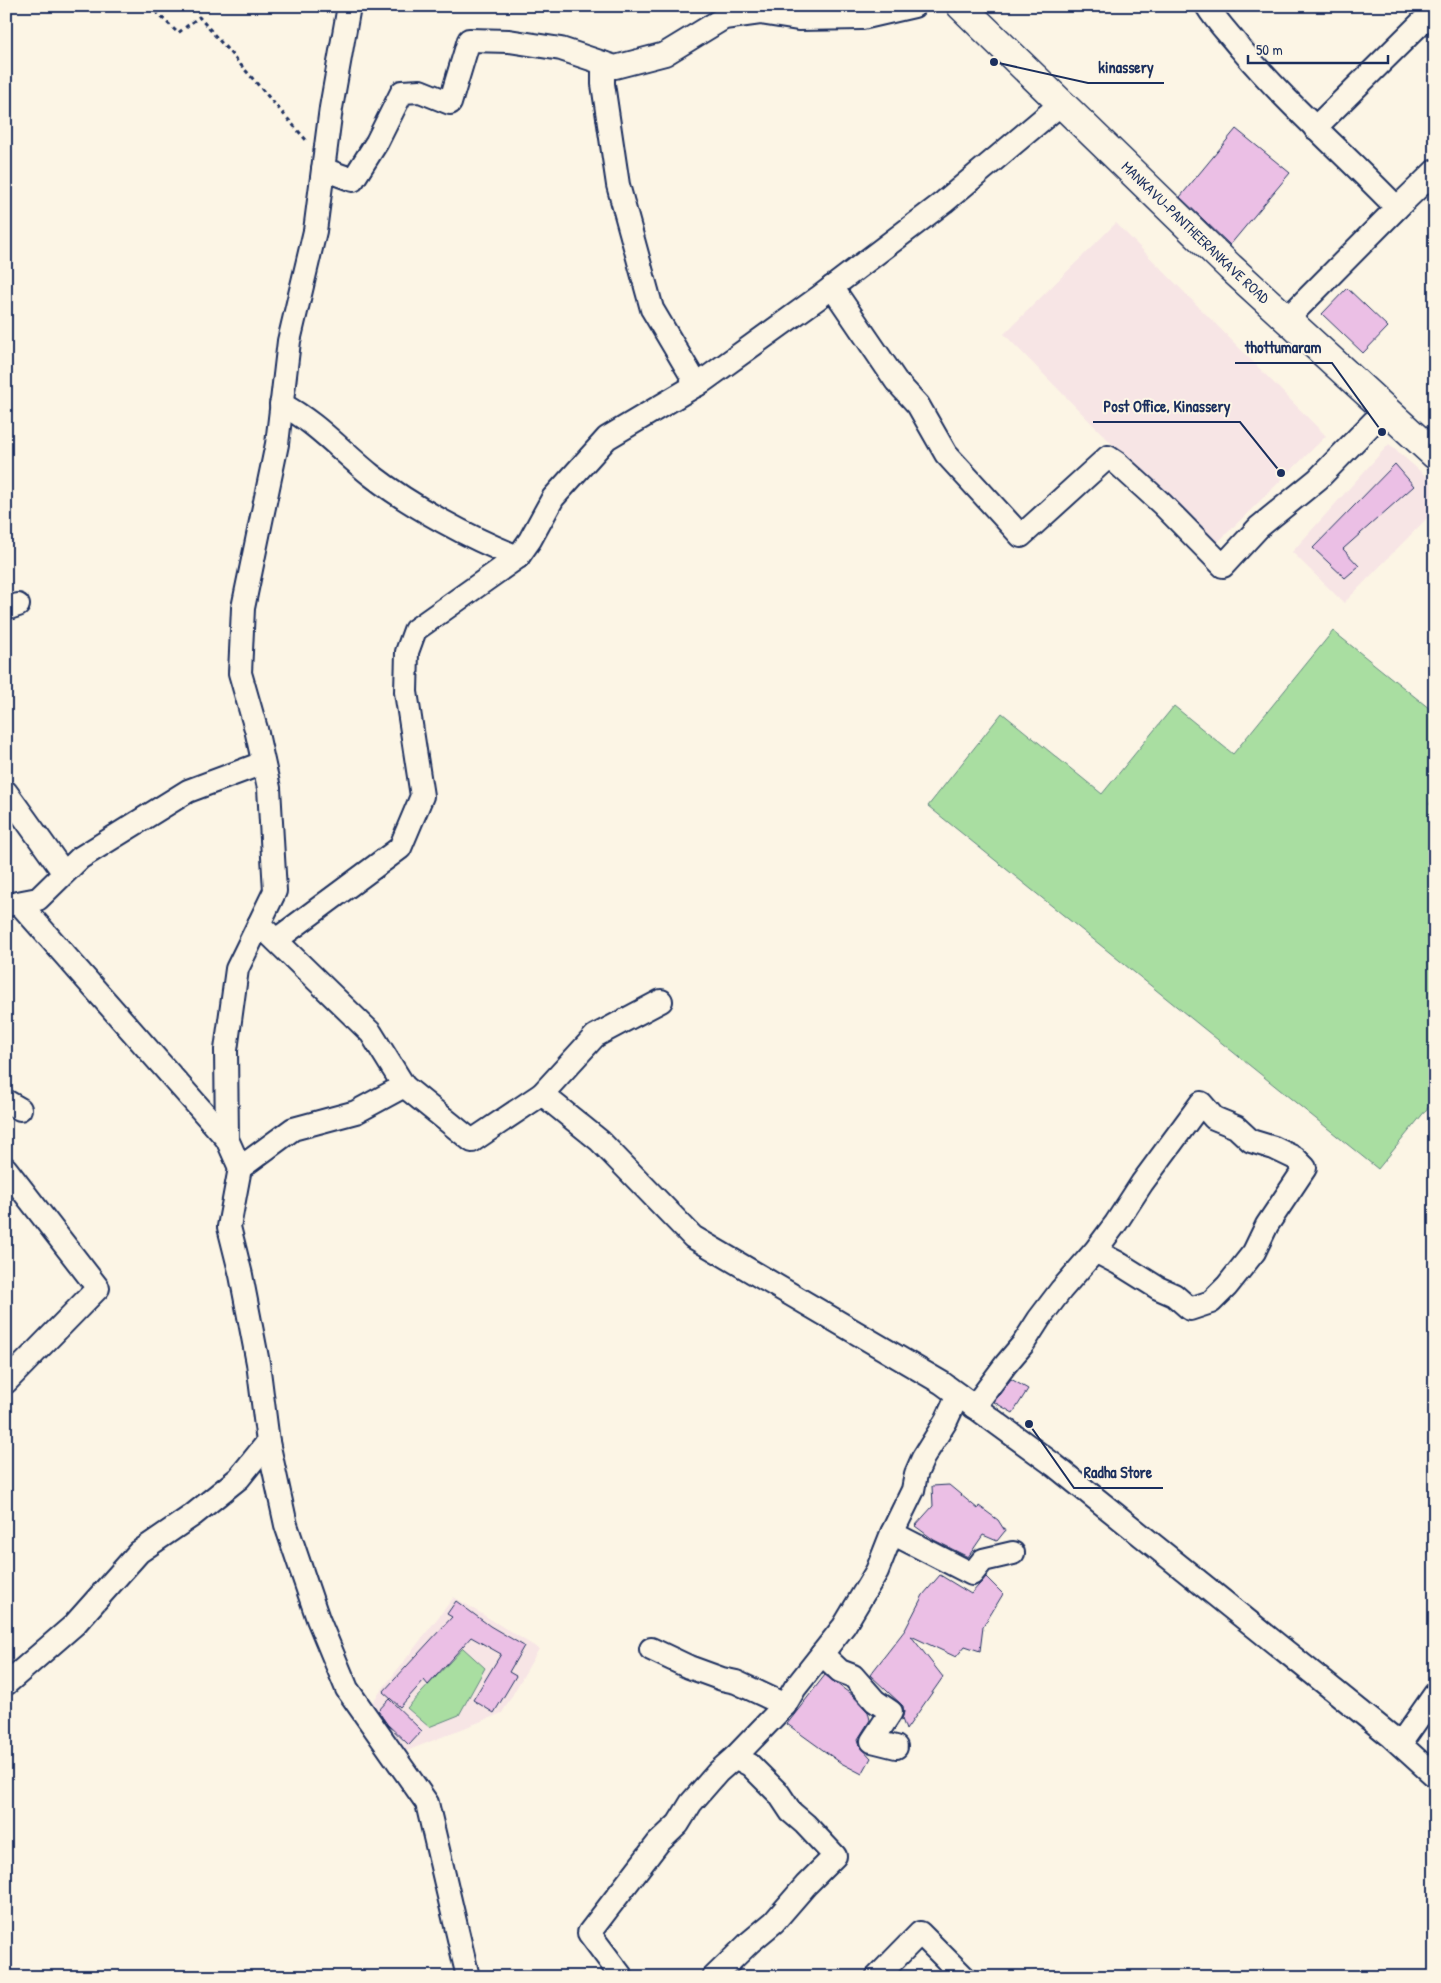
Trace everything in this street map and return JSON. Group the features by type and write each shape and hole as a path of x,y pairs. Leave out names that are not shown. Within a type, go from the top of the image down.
{"main road":[{"name":"MANKAVU-PANTHEERANKAVE ROAD","path":"970,9 1062,103 1230,267 1435,454"}],"street":[{"path":"227,1139 226,1050 237,968 276,891 268,788 264,763 240,672 242,608 277,444 289,341 315,231 330,108 350,6"},
{"path":"324,165 353,180 377,142 402,92 420,91 450,102 469,40 509,41 562,48 615,67 665,54 724,18 760,13 798,19 862,18 914,6"},
{"path":"1207,6 1256,66 1315,128 1356,165 1397,208"},
{"path":"1315,128 1435,9"},
{"path":"603,63 603,84 618,185 652,309 696,384"},
{"path":"276,940 400,848 422,796 406,692 407,652 415,630 518,558 553,498 607,438 696,384 832,287 944,202 1062,103"},
{"path":"1287,319 1435,171"},
{"path":"832,287 896,381 918,405 946,454 1021,536 1108,457 1162,504 1222,566 1259,527 1318,480 1385,410"},
{"path":"282,404 301,414 370,474 401,497 492,547 518,558"},
{"path":"264,763 188,791 80,858 38,898 13,904 227,1139 240,1168 228,1227 241,1274 258,1363 268,1442 286,1525 318,1619 347,1689 427,1803 468,1977"},
{"path":"6,792 64,873"},
{"path":"258,924 371,1033 404,1086 472,1141 542,1094 595,1036 661,1001"},
{"path":"240,1168 293,1129 356,1112 404,1086"},
{"path":"542,1094 600,1141 693,1238 942,1383 1054,1465 1400,1744 1435,1776"},
{"path":"622,1977 589,1933 658,1843 678,1824 691,1803 718,1772 785,1705 795,1688 844,1626 877,1571 892,1533 913,1490 916,1474 923,1458 966,1401 1006,1364 1023,1344 1061,1290 1095,1251 1201,1103 1214,1118 1236,1126 1251,1142 1274,1148 1295,1158 1305,1168 1267,1225 1254,1252 1227,1286 1211,1302 1190,1309 1174,1295 1158,1288 1118,1262 1095,1251"},
{"path":"6,1169 98,1288 6,1382"},
{"path":"6,1684 74,1625 139,1552 193,1515 239,1478 268,1442"},
{"path":"892,1533 972,1574 983,1560 1013,1553"},
{"path":"650,1649 706,1673 736,1682 785,1705"},
{"path":"822,1654 840,1671 853,1676 875,1701 891,1712 872,1741 896,1747"},
{"path":"1400,1744 1435,1694"},
{"path":"714,1977 774,1922 806,1885 835,1856 791,1812 779,1794 750,1765 735,1757"},
{"path":"877,1977 920,1933 964,1977"}],"path":[{"path":"150,6 178,33 199,17 324,165"}],"shaded area":[{"path":"1116,223 1326,436 1213,547 1004,334"},
{"path":"1389,444 1435,484 1435,510 1344,603 1292,552"},
{"path":"454,1597 539,1649 502,1713 404,1752 363,1714"}],"green space":[{"path":"1333,631 1435,713 1435,796 1429,804 1435,809 1435,1099 1378,1169 928,806 1002,713 1102,794 1174,706 1233,754"},
{"path":"463,1648 485,1668 459,1715 429,1727 407,1708"}],"building":[{"path":"1236,129 1290,173 1230,245 1180,197"},
{"path":"1347,288 1388,327 1363,353 1322,314"},
{"path":"1395,464 1414,486 1343,549 1359,566 1345,578 1313,548"},
{"path":"1011,1379 1028,1389 1013,1413 994,1402"},
{"path":"949,1485 978,1509 979,1506 998,1520 1005,1531 997,1541 983,1535 968,1557 934,1540 915,1526 933,1506 932,1486"},
{"path":"940,1575 971,1594 986,1577 1003,1594 983,1627 980,1651 965,1646 956,1657 911,1636 943,1677 906,1730 902,1719 903,1706 870,1675 905,1630 923,1595"},
{"path":"456,1601 490,1626 524,1646 509,1672 516,1676 494,1713 473,1700 501,1654 471,1637 428,1685 424,1680 400,1707 383,1692 452,1617 447,1614"},
{"path":"825,1675 852,1695 868,1712 870,1720 858,1739 860,1746 871,1758 862,1774 841,1763 787,1724"},
{"path":"389,1699 422,1731 409,1745 387,1724 378,1711"}],"place":[{"name":"kinassery","path":"994,62"},
{"name":"thottumaram","path":"1382,432"},
{"name":"Post Office, Kinassery","path":"1281,473"},
{"name":"Radha Store","path":"1029,1424"}]}
